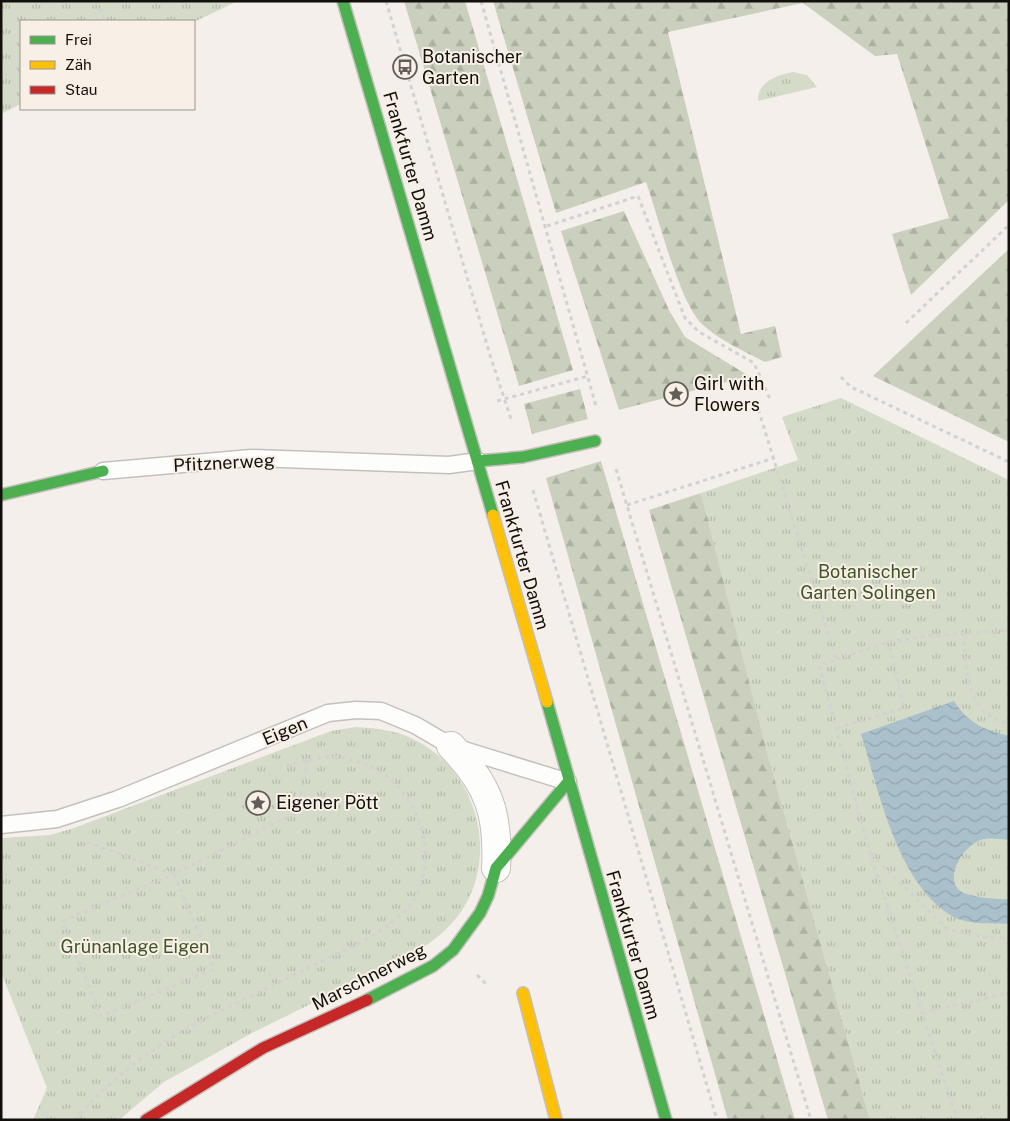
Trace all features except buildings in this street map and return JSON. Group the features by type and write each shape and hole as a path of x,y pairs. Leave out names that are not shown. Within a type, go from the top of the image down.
{"main road":[{"name":"Frankfurter Damm","path":"343,1 478,461 568,782 666,1120"},
{"path":"478,461 523,457 595,441"},
{"name":"Pfitznerweg","path":"1,495 103,471"},
{"name":"Marschnerweg","path":"146,1120 263,1048 392,989 433,966 453,950 480,913 488,896 496,868 568,782"},
{"path":"522,993 556,1120"}],"street":[{"path":"451,746 470,766 484,788 493,809 498,839 496,868"}],"lane":[{"name":"Pfitznerweg","path":"103,471 251,458 449,465 478,461"},
{"name":"Eigen","path":"1,825 57,820 164,782 328,713 356,710 381,711 415,725 451,746 568,782"}],"path":[{"path":"96,1 104,18 98,20"},
{"path":"386,1 505,398 588,376"},
{"path":"481,1 547,226 597,407"},
{"path":"547,226 638,196 686,318 699,332 754,363 770,399"},
{"path":"906,323 1009,225"},
{"path":"841,378 851,387 1009,462"},
{"path":"756,402 836,659"},
{"path":"523,457 717,1120"},
{"path":"627,505 774,458"},
{"path":"615,464 811,1120"},
{"path":"959,1120 870,853 819,665 889,642 928,636 1009,630"},
{"path":"963,633 969,682 975,703 983,712 1009,724"},
{"path":"836,728 904,708 889,642"},
{"path":"74,1120 138,1060 192,1027 373,934 403,914 414,899 421,881 425,856 418,819 407,795 389,776 365,763 343,756 308,760 272,770"},
{"path":"57,820 61,832 174,874 214,969 101,1016 62,921 174,874 297,812 308,760"},
{"path":"870,853 947,929 983,937 1009,938"},
{"path":"922,1013 1009,992"}],"green space":[{"path":"1,1 238,1 195,22 195,20 20,20 20,104 1,114"},
{"path":"404,1 465,1 573,370 519,386"},
{"path":"493,1 1009,1 1009,200 911,295 892,234 949,218 897,54 875,56 803,3 668,32 741,334 775,326 782,357 765,362 716,336 693,313 677,278 646,182 556,213"},
{"path":"793,72 807,75 817,87 758,101 764,84 775,77"},
{"path":"624,211 669,310 685,337 749,376 619,410 561,231"},
{"path":"1009,249 1009,442 873,376"},
{"path":"580,389 588,419 532,434 524,404"},
{"name":"Botanischer Garten Solingen","path":"841,398 1009,480 1009,1120 870,1120 767,752 701,493 798,460 782,417"},
{"path":"601,461 795,1120 728,1120 546,478"},
{"path":"701,493 767,752 870,1120 828,1120 649,510"},
{"name":"Grünanlage Eigen","path":"356,727 391,731 411,738 432,751 450,767 464,787 474,808 479,832 480,855 476,879 467,902 457,917 431,942 416,952 252,1033 164,1082 119,1120 33,1120 47,1088 1,972 1,838 50,835 74,828 331,731"}],"water":[{"path":"954,701 965,715 977,724 1009,736 1009,840 985,839 972,845 958,863 954,877 955,884 959,890 968,894 983,898 1009,899 1009,924 972,922 958,919 933,901 917,882 904,859 883,808 861,734"}],"traffic: fast":[{"path":"343,1 493,515"},
{"path":"478,461 523,457 595,441"},
{"path":"1,495 103,471"},
{"path":"547,702 666,1120"},
{"path":"367,1000 433,966 453,950 480,913 488,896 496,868 568,782"}],"traffic: slow":[{"path":"493,515 547,702"},
{"path":"523,993 556,1120"}],"traffic: jam":[{"path":"146,1120 263,1048 367,1000"}],"place":[{"name":"Botanischer Garten","path":"405,67"},
{"name":"Girl with Flowers","path":"676,394"},
{"name":"Eigener Pött","path":"258,803"}]}
